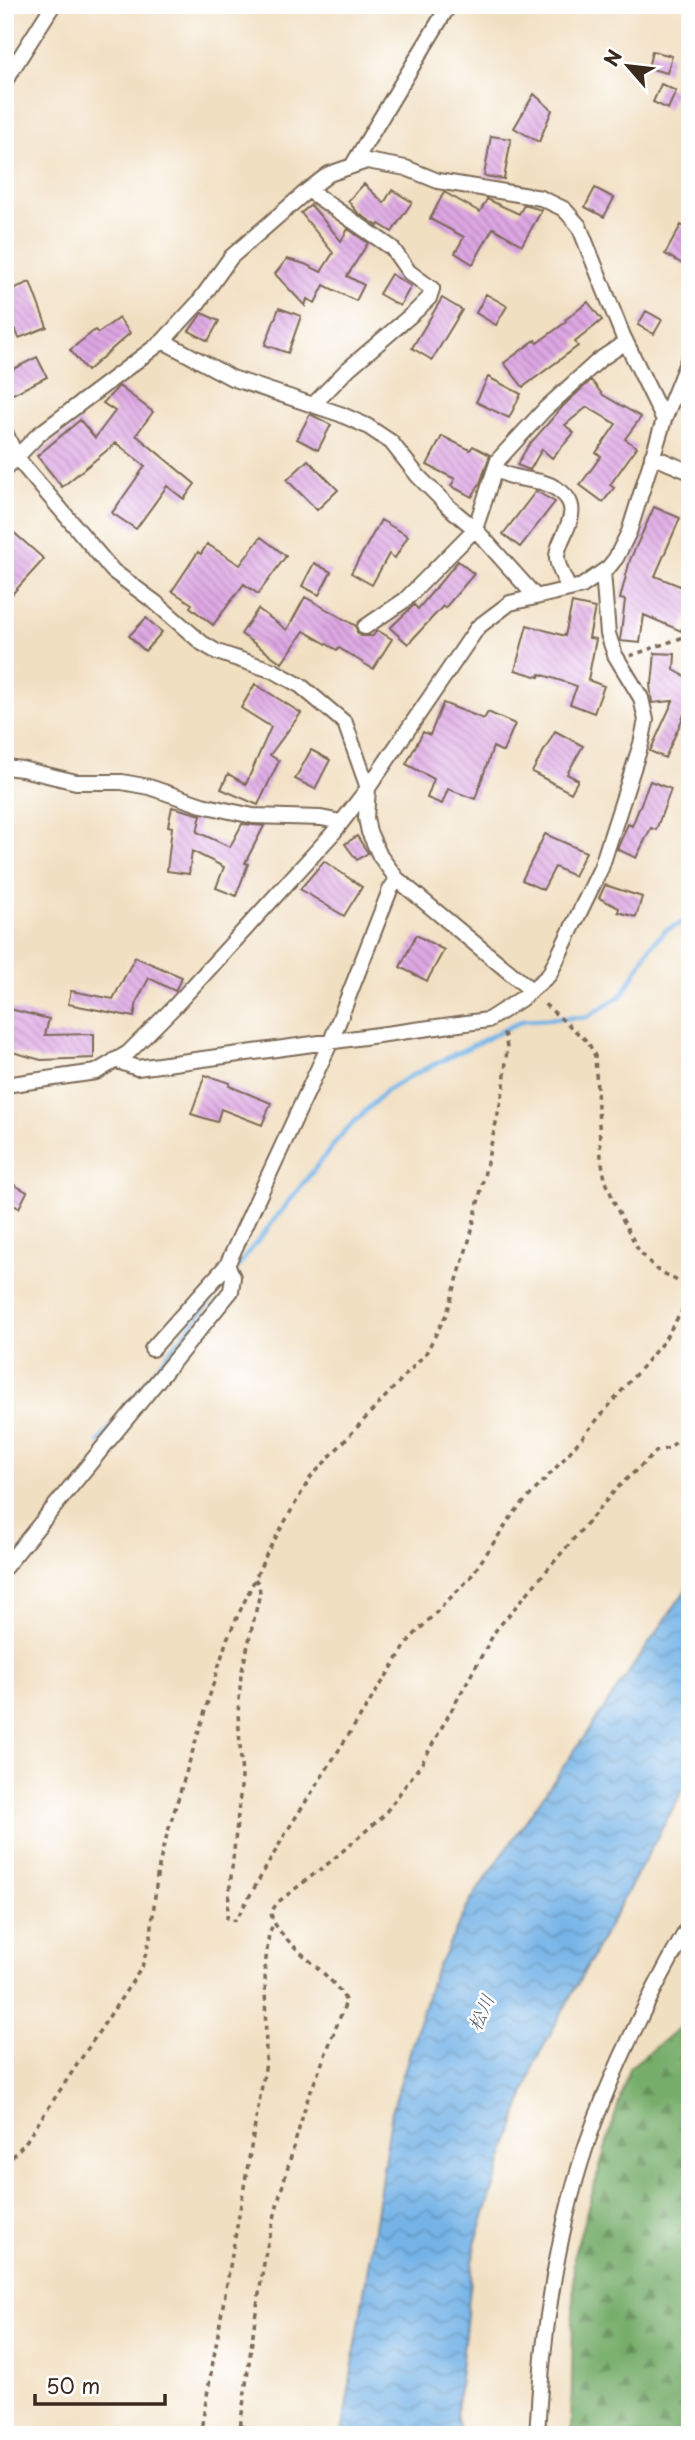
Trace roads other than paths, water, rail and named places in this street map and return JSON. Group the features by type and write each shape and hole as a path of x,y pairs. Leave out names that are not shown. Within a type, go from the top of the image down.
{"street":[{"path":"5,81 53,5"},
{"path":"352,166 449,5"},
{"path":"5,469 38,435 163,341 198,303 231,257 308,190 329,174 367,161 406,169 438,181 541,198 564,209 579,226 626,342 664,420"},
{"path":"308,190 392,247 409,272 432,289 432,294 423,304 348,369 313,405"},
{"path":"163,341 232,378 367,426 391,442 418,476 475,529 535,596"},
{"path":"365,627 405,600 475,529 498,460 538,416 599,360 626,342"},
{"path":"5,1085 96,1072 128,1053 174,1007 341,822 368,788 478,627 510,603 582,586 603,572 616,558 629,531 664,420 690,355"},
{"path":"5,432 17,458 113,571 156,603 201,643 217,652 274,671 301,686 345,723 368,788 366,818 380,856 397,878 531,990"},
{"path":"652,456 690,472"},
{"path":"495,470 514,477 541,481 559,489 566,496 571,512 570,520 557,556 559,569 569,589"},
{"path":"115,1060 138,1068 488,1020 549,975 601,868 641,744 646,720 641,698 619,661 608,634 603,572"},
{"path":"5,768 22,769 76,782 122,782 161,790 201,805 253,816 321,818 341,822"},
{"path":"152,1349 227,1265 331,1041 397,878"},
{"path":"5,1567 231,1291 233,1277 227,1265"},
{"path":"537,2435 541,2368 556,2264 586,2147 624,2055 667,1964 690,1924"}],"water":[{"name":"松川","path":"690,1584 690,1777 535,2062 475,2244 456,2413 461,2435 342,2435 392,2111 433,1976 471,1900"}],"waterway":[{"path":"99,1442 343,1133 386,1091 524,1020 587,1017 622,995 651,946 666,930 690,919"}]}
